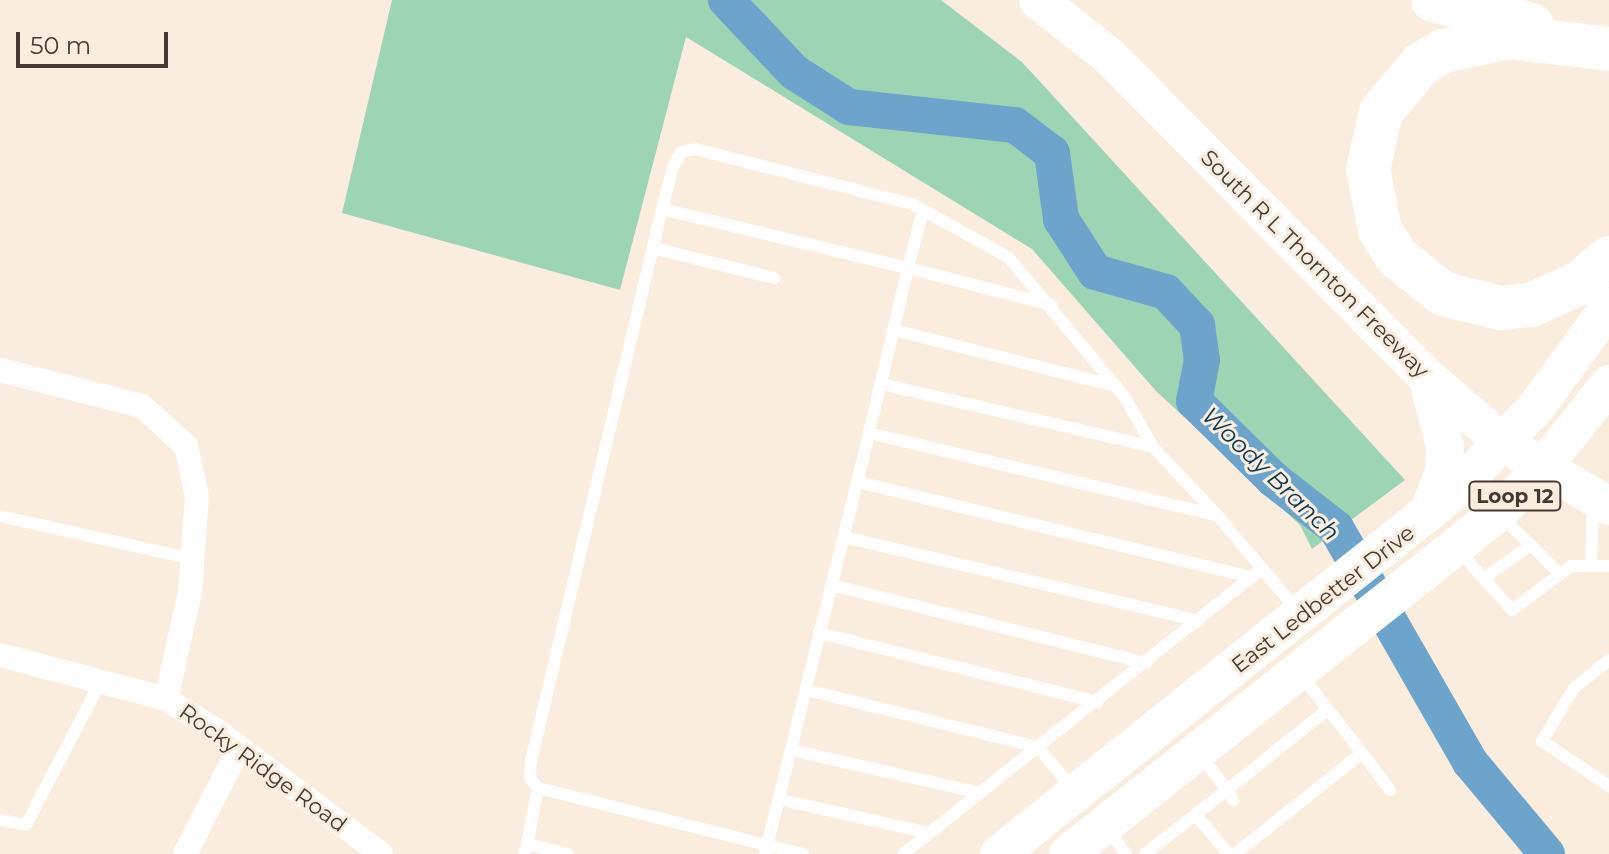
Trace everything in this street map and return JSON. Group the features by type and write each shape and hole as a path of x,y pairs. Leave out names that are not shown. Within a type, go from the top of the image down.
{"highway":[{"path":"1433,0 1609,47"},
{"path":"1609,47 1509,37 1443,51 1413,72 1381,112 1368,169 1380,230 1397,257 1443,294 1501,308 1531,305 1580,283 1609,258"}],"main road":[{"name":"South R L Thornton Freeway","path":"1038,0 1109,56 1427,377 1505,444 1601,502"},
{"name":"East Ledbetter Drive","path":"999,854 1427,517 1505,444 1609,307"},
{"path":"1427,377 1445,445 1444,472 1427,517"},
{"name":"East Ledbetter Drive","path":"1068,854 1115,840 1198,752 1404,592 1498,513 1542,469 1609,384"},
{"path":"1272,639 1300,673"},
{"path":"1077,793 1115,840"}],"street":[{"path":"0,370 142,406 186,446 197,496 192,559 166,699"},
{"name":"Rocky Ridge Road","path":"0,655 166,699 239,748 381,854"},
{"path":"185,854 239,748"}],"lane":[{"path":"803,854 766,849 538,788 530,778 531,761 662,209 673,167 681,152 695,149 884,194 923,210 1008,257 1052,305 1116,386 1153,447 1217,515 1257,573 1309,610"},
{"path":"662,209 1052,305"},
{"path":"766,849 923,210"},
{"path":"653,248 774,278"},
{"path":"894,330 1116,386"},
{"path":"881,384 1153,447"},
{"path":"869,433 1217,515"},
{"path":"858,482 1257,573"},
{"path":"1591,566 1601,502"},
{"path":"1498,513 1560,574"},
{"path":"0,516 192,559"},
{"path":"844,537 1199,621"},
{"path":"1484,578 1531,545"},
{"path":"1456,548 1512,610 1571,566 1609,566"},
{"path":"903,854 1257,573"},
{"path":"831,585 1146,663"},
{"path":"819,633 1098,702"},
{"path":"1609,660 1574,688 1542,741 1609,786"},
{"path":"1300,673 1390,790"},
{"path":"0,820 26,825 101,681"},
{"path":"806,690 1038,747 1077,793"},
{"path":"1145,854 1196,815 1245,784 1291,747 1328,709"},
{"path":"791,750 980,793"},
{"path":"1198,752 1230,795"},
{"path":"1235,854 1275,822 1299,794 1362,753"},
{"path":"538,788 525,849 568,854"},
{"path":"778,799 929,833"},
{"path":"1266,811 1275,822"},
{"path":"1196,815 1229,854"},
{"path":"1252,822 1261,833"}],"green space":[{"path":"392,0 941,0 1022,62 1405,480 1312,549 1300,525 1156,391 1032,249 686,37 620,290 342,213"}],"waterway":[{"name":"Woody Branch","path":"726,0 794,72 849,107 1015,125 1052,153 1061,219 1095,272 1166,292 1197,325 1202,360 1194,401 1273,479 1336,528 1470,762 1547,854"}]}
